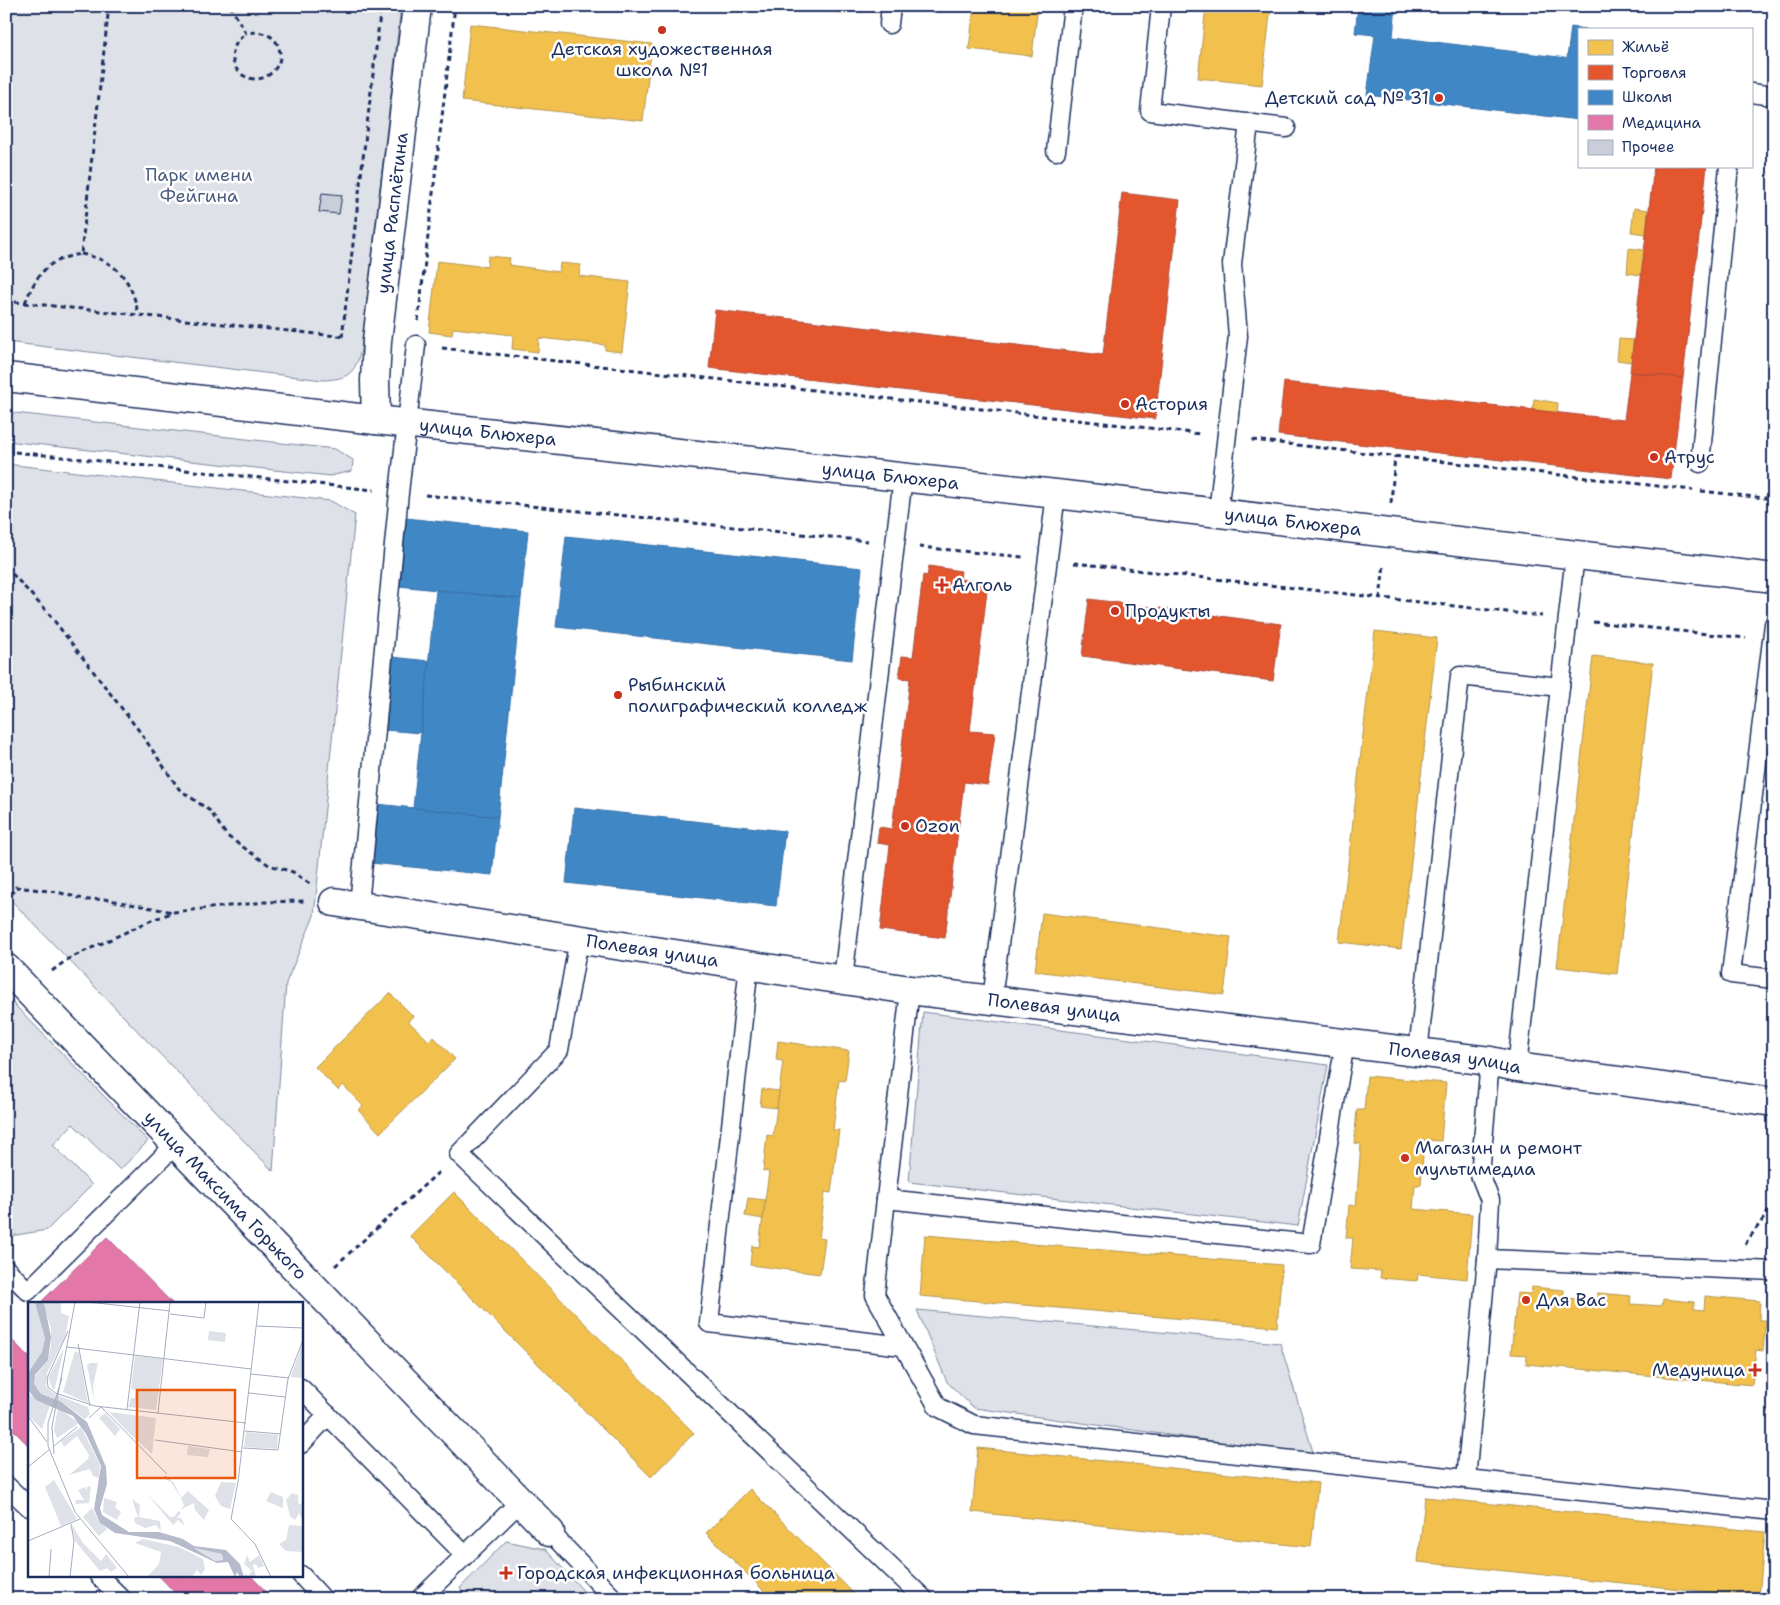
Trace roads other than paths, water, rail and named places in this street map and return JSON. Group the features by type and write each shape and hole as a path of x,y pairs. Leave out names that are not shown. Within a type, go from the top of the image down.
{"street":[{"name":"улица Расплётина","path":"376,420 377,341 417,6"},
{"name":"улица Блюхера","path":"6,377 407,424 1056,494 1774,578"},
{"name":"Полевая улица","path":"347,904 843,978 910,990 1490,1061 1517,1068 1774,1102"},
{"name":"улица Максима Горького","path":"6,968 550,1532"}],"lane":[{"path":"1056,151 1073,6"},
{"path":"1161,6 1150,112 1286,128"},
{"path":"1752,93 1774,96"},
{"path":"1218,513 1238,336 1232,264 1249,123"},
{"path":"1700,463 1728,168"},
{"path":"347,904 416,345"},
{"path":"843,978 903,477"},
{"path":"992,1000 1056,494"},
{"path":"1517,1068 1575,555"},
{"path":"1774,624 1731,974 1774,979"},
{"path":"1418,1052 1460,676 1560,687"},
{"path":"579,938 559,1050 459,1154 924,1599"},
{"path":"749,965 709,1323 904,1346"},
{"path":"910,990 875,1295 938,1406 974,1425 1774,1511"},
{"path":"886,1199 1311,1244 1345,1043"},
{"path":"1466,1479 1487,1259 1490,1200 1480,1175 1490,1061"},
{"path":"6,1269 28,1291 176,1144"},
{"path":"1487,1259 1774,1271"},
{"path":"302,1389 465,1555"},
{"path":"302,1443 328,1415"},
{"path":"6,1485 28,1506"},
{"path":"420,1599 520,1501"},
{"path":"550,1532 614,1599"},
{"path":"302,1576 323,1599"},
{"path":"101,1578 122,1599"}],"place":[{"name":"Детская художественная школа №1","path":"662,30"},
{"name":"Детский сад № 31","path":"1439,98"},
{"name":"Астория","path":"1125,404"},
{"name":"Атрус","path":"1654,457"},
{"name":"Алголь","path":"942,585"},
{"name":"Продукты","path":"1115,611"},
{"name":"Рыбинский полиграфический колледж","path":"618,695"},
{"name":"Ozon","path":"905,826"},
{"name":"Магазин и ремонт мультимедиа","path":"1405,1158"},
{"name":"Для Вас","path":"1526,1300"},
{"name":"Медуница","path":"1755,1370"},
{"name":"Городская инфекционная больница","path":"506,1573"}],"park label":[{"name":"Парк имени Фейгина","path":"199,185"}]}
